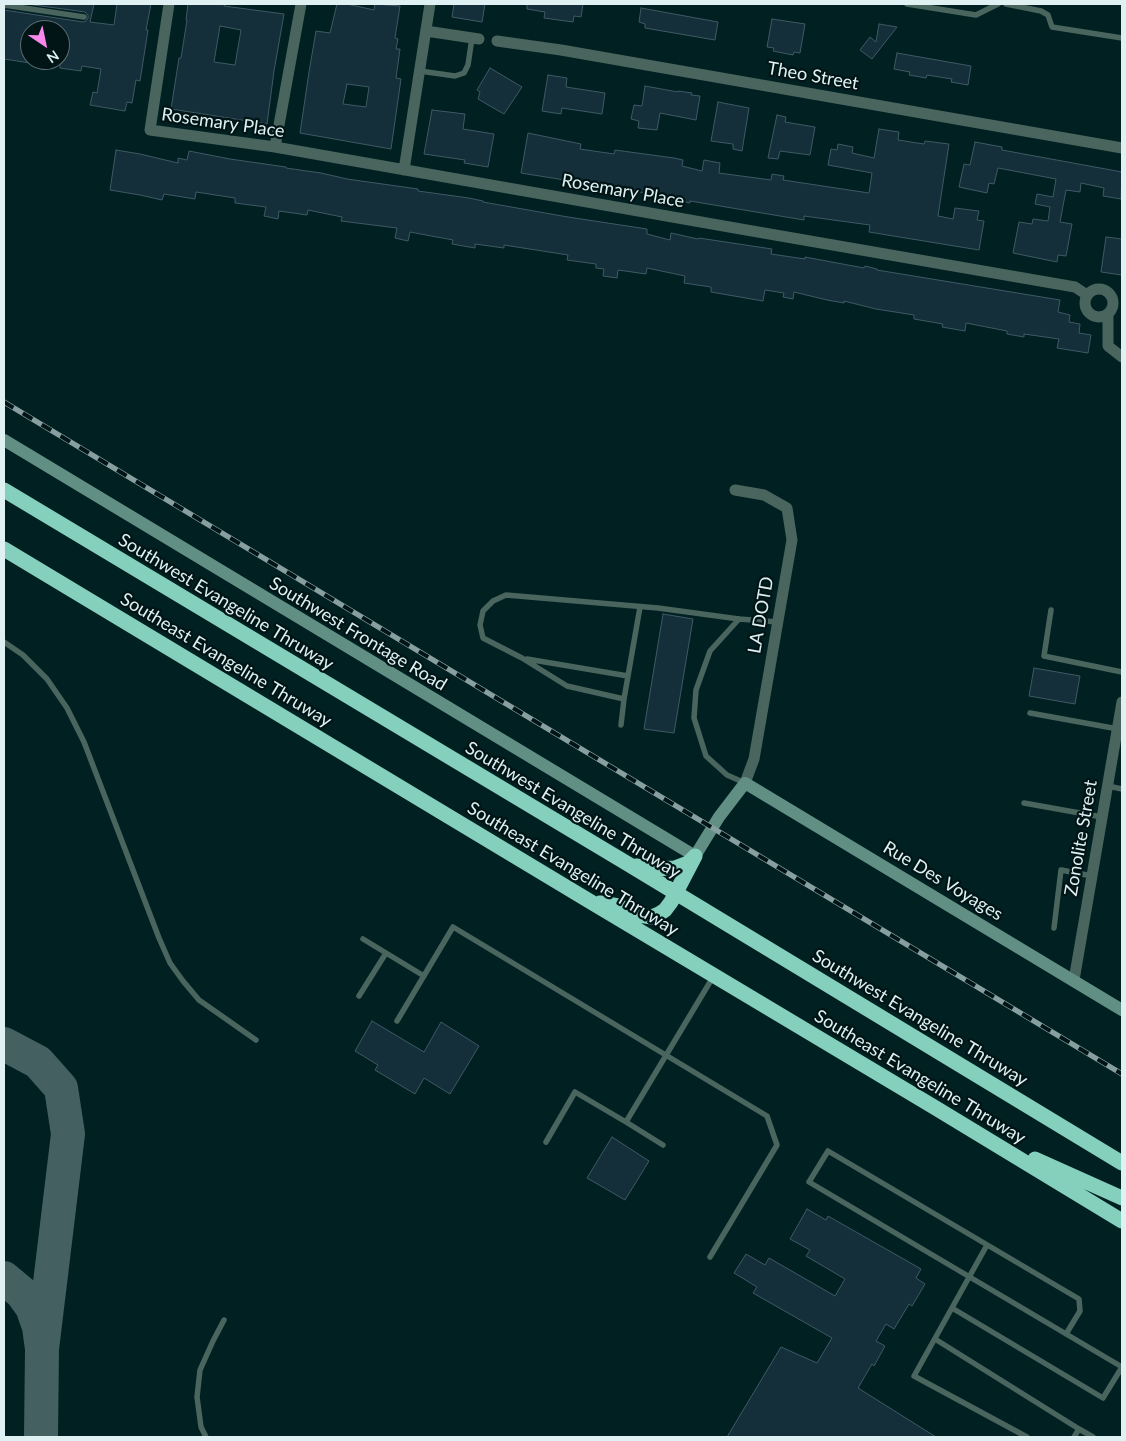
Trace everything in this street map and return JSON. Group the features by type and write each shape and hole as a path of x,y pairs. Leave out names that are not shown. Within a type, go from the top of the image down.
{"highway":[{"name":"Southwest Evangeline Thruway","path":"4,490 1122,1163"},
{"name":"Southeast Evangeline Thruway","path":"4,549 1122,1221"},
{"path":"628,864 653,869 675,868 688,864 695,856"},
{"path":"591,902 619,906 638,916 652,917 659,914 665,910 676,893 695,856"},
{"path":"981,1135 1122,1198"}],"main road":[{"name":"Southwest Frontage Road","path":"4,440 695,856"},
{"path":"695,856 718,817 745,783"},
{"name":"Rue Des Voyages","path":"745,783 1122,1010"}],"street":[{"name":"Rosemary Place","path":"169,4 150,130 275,147 1075,287 1087,295 1091,291 1100,289 1108,293 1113,301 1113,306 1108,314 1108,346 1122,357"},
{"path":"275,147 302,4"},
{"path":"404,170 430,4"},
{"path":"426,30 476,39"},
{"name":"Theo Street","path":"497,41 561,50 1122,148"},
{"path":"1087,295 1085,308 1091,315 1100,317 1108,314"},
{"name":"LA DOTD","path":"735,490 764,495 787,508 792,540 768,669 754,760 745,783"},
{"name":"Zonolite Street","path":"1074,980 1108,786 1117,759 1118,729 1122,702"}],"lane":[{"path":"907,4 976,15 998,4"},
{"path":"1006,4 1041,11 1048,15 1052,27 1122,38"},
{"path":"4,5 84,17"},
{"path":"420,71 455,76 464,73 476,39"},
{"path":"624,699 566,686 522,658 483,638 480,625 483,611 493,601 506,595 640,606 739,619 778,622"},
{"path":"620,725 640,606"},
{"path":"1051,610 1044,656 1122,672"},
{"path":"739,619 710,652 696,690 694,718 706,756 727,775 745,783"},
{"path":"4,642 23,655 41,673 67,708 84,742 170,963 199,1000 256,1040"},
{"path":"522,658 628,676"},
{"path":"1030,713 1118,729"},
{"path":"1108,786 1122,788"},
{"path":"1024,803 1102,817"},
{"path":"1054,928 1061,870 1092,876"},
{"path":"397,1021 453,927 768,1116 777,1145 710,1257"},
{"path":"363,939 424,976"},
{"path":"360,996 386,953"},
{"path":"626,1122 714,975"},
{"path":"546,1142 575,1092 663,1145"},
{"path":"952,1308 1103,1398 1122,1367 1066,1334 970,1277 809,1182 828,1152 1079,1299 1080,1311 1066,1334"},
{"path":"987,1245 914,1376 1027,1437"},
{"path":"206,1437 201,1427 197,1397 200,1370 212,1341 224,1320"},
{"path":"935,1339 1093,1437"},
{"path":"1074,1437 1080,1429"}],"building":[{"path":"27,4 94,4 90,22 114,25 117,4 151,4 140,81 136,80 132,103 127,102 125,111 90,105 93,92 97,93 101,69 82,66 81,71 70,69 70,20 86,21 88,15 85,12"},
{"path":"188,4 225,4 224,6 284,14 267,124 171,109","holes":["220,26 241,30 235,65 214,62"]},
{"path":"337,4 347,4 374,10 375,4 400,6 395,38 398,39 396,49 400,49 396,78 401,79 391,149 300,133 316,31 330,33","holes":["347,84 369,87 366,107 343,104"]},
{"path":"454,4 485,4 482,22 452,17"},
{"path":"527,4 583,4 581,17 574,16 573,22 544,18 545,12 527,9"},
{"path":"641,8 718,22 715,40 645,28 645,24 639,22"},
{"path":"4,10 70,20 20,20 20,61 4,59"},
{"path":"772,19 805,24 800,53 794,52 793,55 773,51 774,48 767,47"},
{"path":"879,24 897,27 872,59 860,50 870,37 876,42"},
{"path":"897,53 971,66 968,85 951,82 952,79 927,75 926,78 909,75 910,72 894,69"},
{"path":"490,68 522,87 504,114 478,99 480,92 477,90"},
{"path":"548,75 567,78 566,87 605,93 602,114 562,108 561,114 542,111"},
{"path":"645,86 692,93 691,95 700,96 696,120 660,113 657,130 638,128 639,121 631,119 634,105 642,106"},
{"path":"718,102 749,108 742,151 733,149 733,144 711,141"},
{"path":"432,110 465,114 463,129 494,134 488,167 464,163 465,160 424,154"},
{"path":"777,115 786,117 785,122 815,127 810,155 780,151 778,159 768,158"},
{"path":"879,129 899,132 898,140 924,144 925,141 949,144 938,216 953,219 955,208 979,211 977,220 984,221 979,250 869,232 870,225 804,216 804,220 690,201 690,203 676,200 677,198 521,173 528,133 581,144 580,149 614,154 615,150 674,158 683,160 682,166 702,171 704,160 720,163 719,173 771,180 772,174 784,176 783,180 869,193 872,173 828,165 831,149 837,150 838,144 853,147 852,153 874,158"},
{"path":"975,142 1002,147 1002,150 1122,172 1121,199 1103,196 1104,188 1081,183 1080,192 1066,190 1060,222 1072,224 1066,256 1058,255 1057,262 1013,253 1019,222 1032,224 1033,219 1048,221 1050,207 1035,204 1037,194 1053,197 1056,179 998,168 994,184 989,183 987,193 959,187 964,164 970,165"},
{"path":"116,150 178,163 178,158 187,160 189,151 647,229 647,234 670,240 671,233 698,239 772,249 771,254 805,259 805,257 864,268 865,266 877,270 1060,300 1058,312 1070,315 1069,322 1080,324 1079,333 1091,335 1088,353 1057,348 1059,339 1024,334 1024,337 1007,334 1007,331 966,323 965,331 942,327 943,324 914,319 914,315 876,309 844,301 844,303 827,300 794,292 793,299 783,297 784,293 765,290 763,301 711,292 711,287 684,283 685,276 647,268 646,274 618,270 617,278 603,276 604,269 596,268 596,264 567,260 568,255 504,245 504,248 475,244 475,248 452,244 453,240 410,232 408,241 395,238 397,228 341,221 342,217 308,210 307,215 279,211 278,219 264,216 266,207 235,203 235,198 196,192 195,199 164,194 162,200 110,190"},
{"path":"1106,237 1122,239 1122,275 1101,272"},
{"path":"663,614 693,619 674,733 644,729"},
{"path":"1034,668 1080,676 1075,704 1029,696"},
{"path":"372,1021 424,1052 441,1022 479,1046 450,1094 424,1078 415,1094 375,1070 378,1065 355,1051"},
{"path":"612,1137 649,1161 625,1200 587,1178"},
{"path":"807,1209 826,1220 828,1216 921,1269 916,1278 925,1284 912,1306 909,1304 894,1329 886,1324 876,1341 885,1346 874,1366 872,1364 858,1388 936,1437 727,1437 781,1347 817,1363 832,1338 753,1293 757,1287 734,1273 746,1254 765,1265 769,1258 835,1296 845,1279 806,1256 810,1250 790,1239"}],"taxiway":[{"path":"4,1044 38,1062 61,1088 68,1134 42,1349"},
{"path":"4,1278 22,1293 32,1307 39,1327 42,1349 41,1437"}],"railway":[{"path":"4,402 1122,1074"}]}
